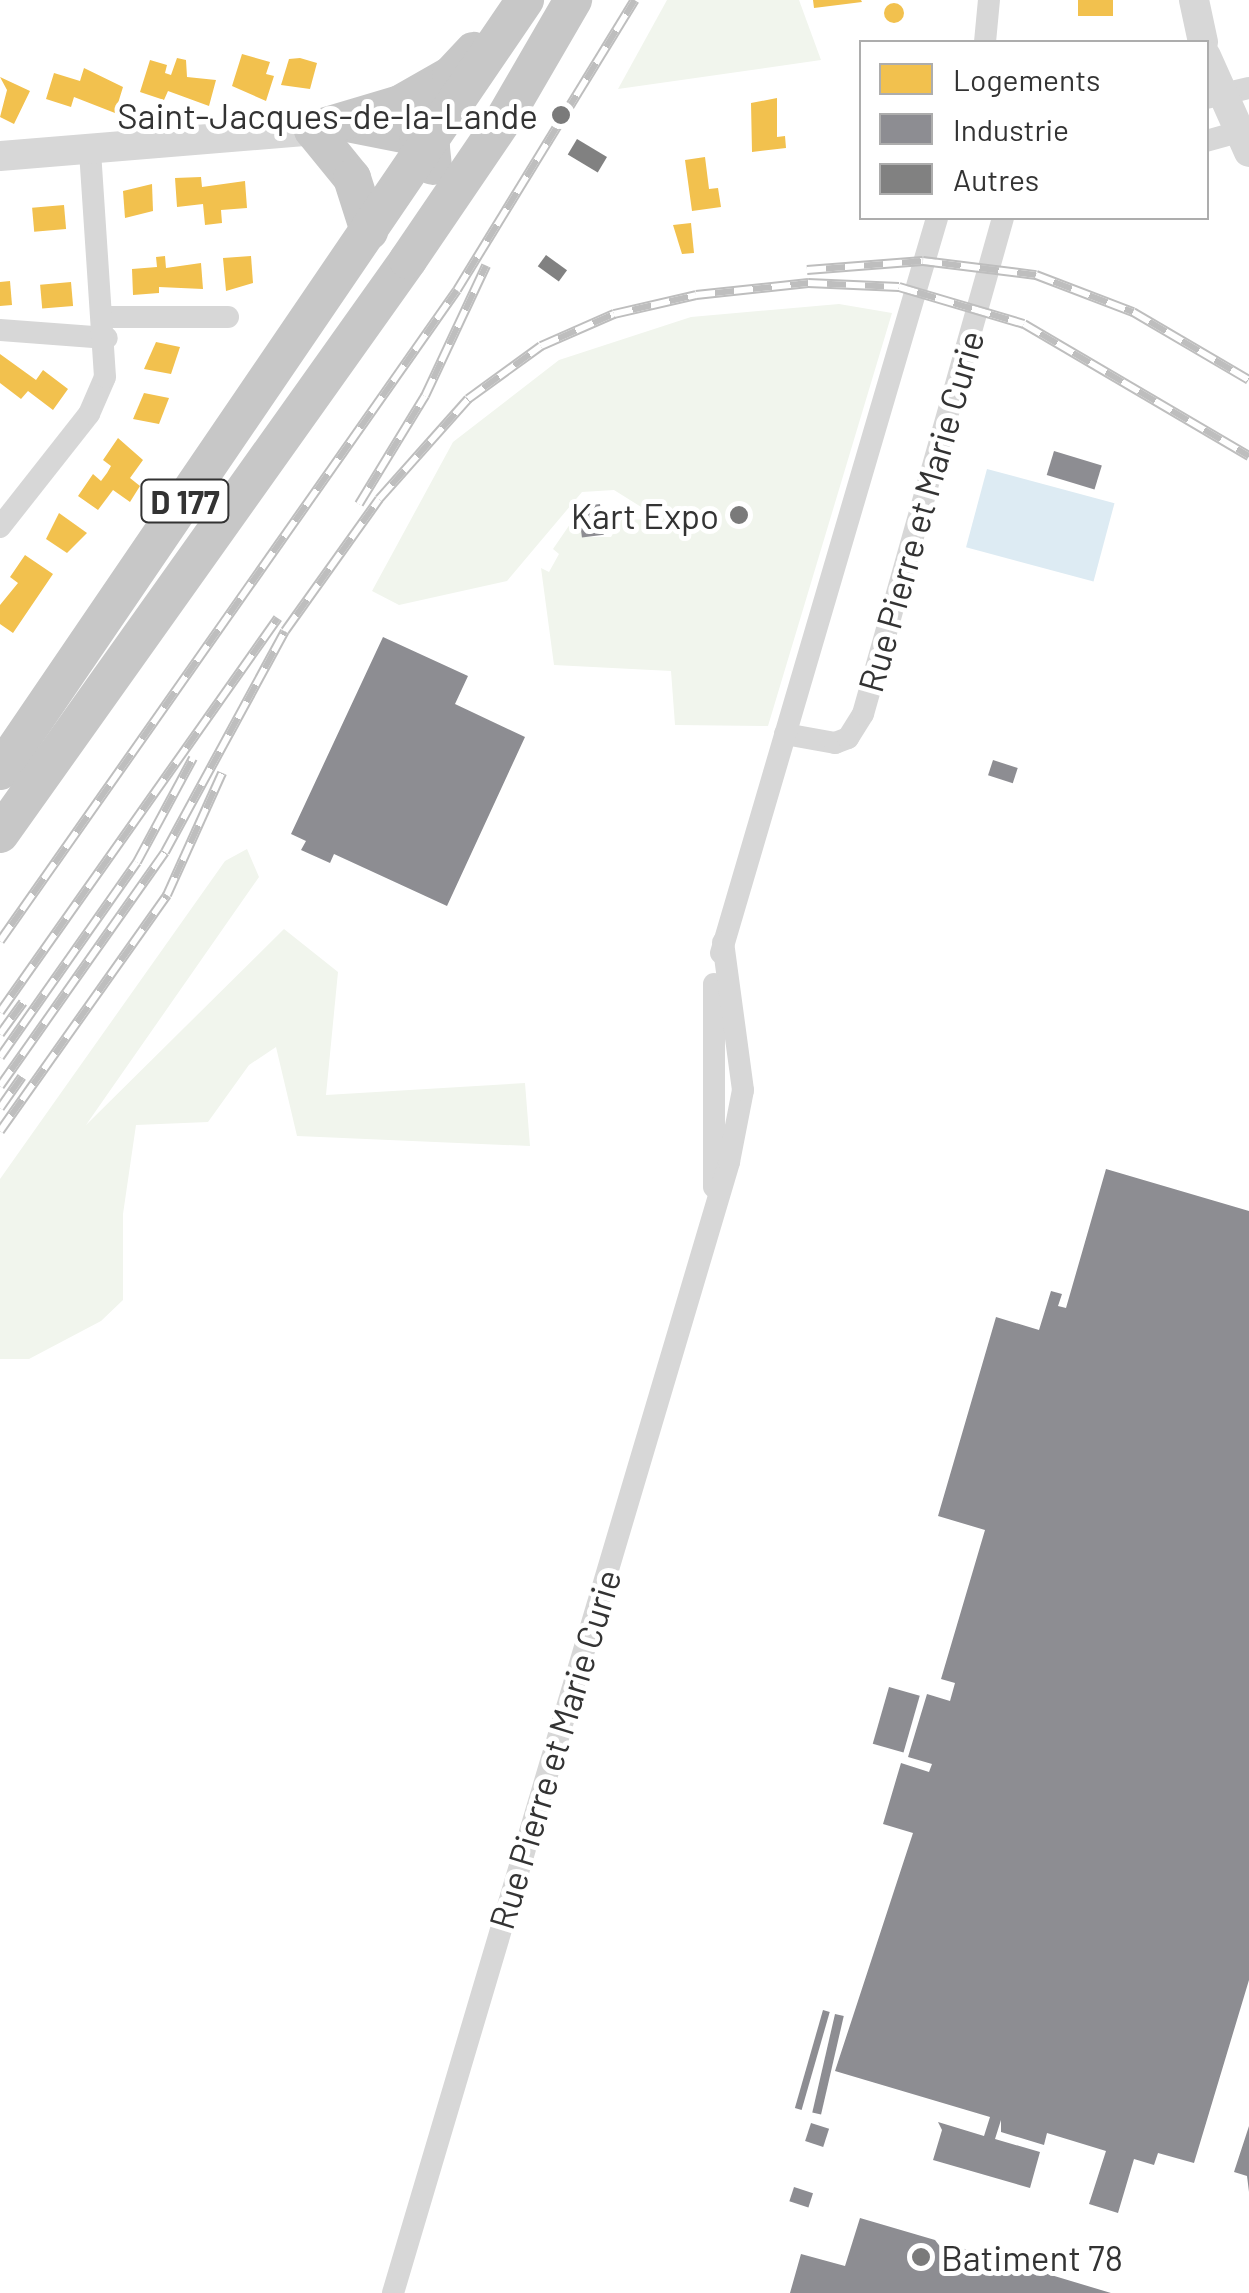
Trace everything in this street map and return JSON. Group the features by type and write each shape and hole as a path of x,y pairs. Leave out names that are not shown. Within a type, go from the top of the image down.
{"highway":[{"path":"330,126 400,104 451,75 506,0"},
{"name":"D 177","path":"0,771 369,231 426,157 525,0"},
{"path":"0,834 153,624 504,119 572,0"},
{"path":"426,157 474,146 504,119"},
{"path":"330,126 392,127 426,157"},
{"path":"330,126 369,231"},
{"path":"153,624 424,210 426,157"}],"street":[{"path":"985,40 989,0"},
{"path":"1194,0 1202,40"},
{"path":"1209,62 1246,138 1209,141"},
{"path":"0,156 330,126"},
{"path":"0,527 89,414 106,377 106,328 90,149"},
{"name":"Rue Pierre et Marie Curie","path":"393,2293 715,1205 743,1090 723,942 936,220"},
{"name":"Rue Pierre et Marie Curie","path":"785,734 835,743 848,738 863,714 1001,220"},
{"path":"0,330 106,328 228,317"}],"shaded area":[{"path":"667,0 799,0 821,60 618,89"},
{"name":"Kart Expo","path":"839,304 892,313 768,726 675,725 671,671 554,665 541,568 549,572 559,554 553,549 579,511 583,537 611,537 621,520 648,519 646,510 614,490 582,492 507,581 399,605 372,591 453,442 559,360 691,317"},
{"path":"987,469 1115,503 1094,581 966,547"},
{"path":"247,849 259,877 86,1125 284,929 338,972 326,1095 525,1083 530,1146 297,1136 276,1047 249,1065 208,1122 136,1125 123,1214 123,1300 101,1321 29,1359 0,1359 0,1179 225,861"}],"building: Logements":[{"path":"813,0 861,0 862,2 814,8"},
{"path":"1078,0 1113,0 1113,16 1078,16"},
{"path":"894,3 904,13 894,23 884,13"},
{"path":"242,54 270,62 266,74 274,76 266,101 232,86"},
{"path":"177,58 186,60 187,77 216,80 209,106 168,91 164,100 140,92 150,60 167,65 165,73 171,75"},
{"path":"289,59 317,63 310,89 281,85"},
{"path":"84,68 123,87 115,113 74,97 71,107 46,99 54,73 80,81"},
{"path":"0,77 30,91 14,124 0,117 7,90"},
{"path":"777,98 777,137 785,136 786,148 752,152 751,103"},
{"path":"705,157 709,189 718,188 721,207 692,211 685,160"},
{"path":"201,177 202,187 245,181 247,208 221,210 222,223 205,225 203,204 177,207 175,178"},
{"path":"152,184 153,211 125,218 123,191"},
{"path":"64,205 66,229 34,232 32,208"},
{"path":"691,223 694,253 682,254 673,225"},
{"path":"165,256 166,268 201,263 203,289 159,287 159,293 133,295 132,269 157,267 156,257"},
{"path":"251,256 253,283 226,291 223,258"},
{"path":"10,281 12,305 0,306 0,282"},
{"path":"71,282 73,306 42,309 40,285"},
{"path":"156,342 180,347 171,374 144,369"},
{"path":"0,354 36,380 43,370 68,389 53,410 28,391 21,399 0,383"},
{"path":"144,393 169,398 159,424 133,419"},
{"path":"118,438 143,460 130,478 140,486 130,502 113,490 98,510 78,496 93,474 101,481 107,473 111,466 103,460"},
{"path":"59,513 87,533 67,553 46,539"},
{"path":"25,555 53,574 13,633 0,624 0,605 18,583 10,577"}],"building: Industrie":[{"path":"1054,451 1102,466 1095,490 1047,475"},
{"path":"600,504 604,535 582,537 578,507"},
{"path":"383,637 468,676 455,704 525,737 447,906 334,854 330,863 301,850 306,841 291,834"},
{"path":"993,760 1018,768 1013,783 988,775"},
{"path":"1106,1169 1249,1211 1249,1980 1194,2163 1158,2153 1154,2165 1134,2159 1118,2213 1089,2204 1106,2151 1047,2133 1044,2145 1001,2132 1001,2120 995,2139 1040,2152 1030,2188 933,2160 942,2130 938,2122 984,2136 990,2117 835,2071 913,1833 883,1824 901,1763 929,1772 932,1764 908,1757 927,1694 950,1701 955,1683 941,1679 985,1530 938,1516 996,1317 1039,1330 1051,1291 1062,1294 1058,1306 1066,1308"},
{"path":"889,1687 920,1696 903,1753 873,1744"},
{"path":"823,2010 830,2012 802,2110 795,2108"},
{"path":"835,2014 844,2016 821,2114 812,2112"},
{"path":"811,2123 829,2129 823,2147 805,2141"},
{"path":"1249,2126 1249,2192 1247,2176 1234,2172"},
{"path":"794,2187 813,2193 808,2207 789,2201"},
{"name":"Batiment 78","path":"860,2218 935,2240 942,2249 947,2244 1007,2261 1022,2253 1031,2269 1111,2293 790,2293 801,2254 845,2266"}],"building: Autres":[{"path":"577,139 607,157 598,172 568,154"},
{"path":"546,255 567,270 559,282 538,266"}],"railway":[{"path":"0,941 457,290 635,0"},
{"path":"807,270 923,261 1036,275 1133,312 1249,380"},
{"path":"359,504 425,396 486,266"},
{"path":"0,1086 165,852 285,631 379,499 468,399 541,346 614,314 696,295 808,283 899,287 1024,324 1249,456"},
{"path":"0,1012 278,618"},
{"path":"0,1057 137,862 193,758"},
{"path":"0,1131 167,895 222,773"},
{"path":"0,1034 23,1002"},
{"path":"0,1108 22,1077"}],"place":[{"name":"Saint-Jacques-de-la-Lande","path":"561,115"},
{"name":"Kart Expo","path":"739,515"},
{"name":"Batiment 78","path":"921,2257"}]}
